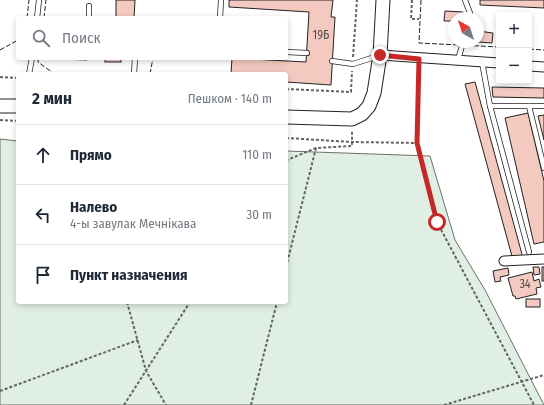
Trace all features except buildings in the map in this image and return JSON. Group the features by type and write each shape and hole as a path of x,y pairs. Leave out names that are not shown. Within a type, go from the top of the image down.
{"main road":[{"path":"288,117 352,119 362,114 369,106 374,93 380,55 383,0"},
{"path":"0,106 16,106"}],"street":[{"path":"380,55 419,59 496,63"},
{"path":"532,66 544,67"},
{"path":"504,261 544,258"}],"lane":[{"path":"37,16 39,0"},
{"path":"220,16 221,0"},
{"path":"466,0 470,12"},
{"path":"89,6 89,16"},
{"path":"458,60 461,48"},
{"path":"288,52 307,53"},
{"path":"332,61 353,64 380,55"},
{"path":"30,72 32,60"},
{"path":"134,72 135,60"},
{"path":"482,62 490,106 529,252"},
{"path":"490,106 544,106"},
{"path":"529,106 544,168"}],"path":[{"path":"412,0 411,19 419,19"},
{"path":"419,59 417,143 437,222 534,405"},
{"path":"0,77 16,78"},
{"path":"288,160 316,148 352,146 352,119"},
{"path":"0,120 16,121"},
{"path":"288,138 352,142 417,143"},
{"path":"288,259 316,148"},
{"path":"128,304 146,371 166,405"},
{"path":"124,405 189,304"},
{"path":"251,405 276,304"},
{"path":"0,391 138,340"},
{"path":"444,405 544,375"}],"green space":[{"path":"0,139 16,141 16,304 288,304 288,151 430,156 455,240 485,290 544,405 0,405"}],"fence":[{"path":"27,16 29,0"},
{"path":"44,16 46,0"},
{"path":"421,0 419,43 496,47"},
{"path":"0,50 16,41"},
{"path":"532,49 544,50"},
{"path":"38,60 38,62 52,72"},
{"path":"150,72 153,60"}],"route":[{"path":"380,55 419,59 417,143 437,222"}]}
